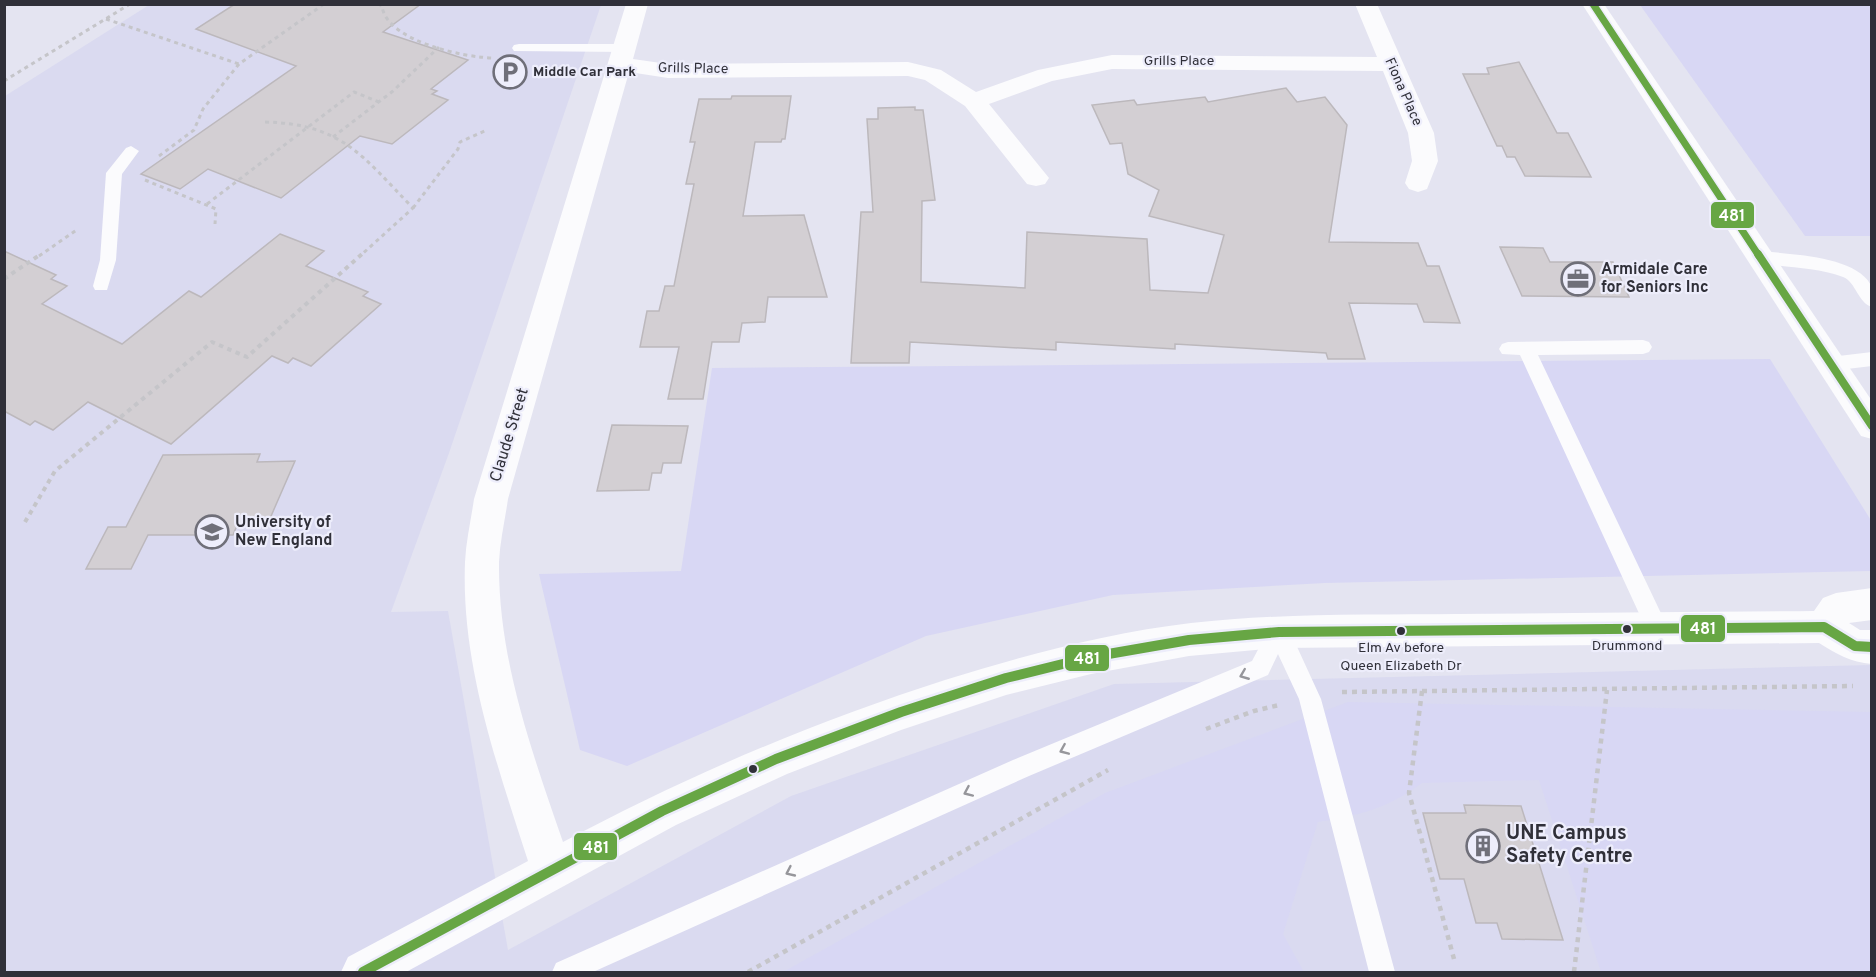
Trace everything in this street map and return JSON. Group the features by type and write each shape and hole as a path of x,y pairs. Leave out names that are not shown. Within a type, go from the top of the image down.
{"street":[{"name":"Claude Street","path":"552,870 498,705 485,633 482,561 491,499 637,4"},
{"name":"Fiona Place","path":"1366,4 1421,133 1425,161 1418,183"},
{"path":"1593,4 1872,427"},
{"name":"Grills Place","path":"623,56 668,71 908,69 933,75 974,101 1036,178"},
{"name":"Grills Place","path":"974,101 1046,75 1112,62 1390,64"},
{"path":"1824,627 1836,609 1872,604"},
{"path":"363,972 662,811 776,759 912,709 1006,678 1091,657 1189,640 1279,632 1824,627 1855,646 1872,647"}],"lane":[{"path":"519,48 623,56"},
{"path":"101,286 108,260 114,173 131,151"},
{"path":"1760,257 1811,262 1852,274 1872,301"},
{"path":"1643,347 1517,349 1657,628"},
{"path":"1830,364 1872,359"},
{"path":"565,972 1021,768 1260,668 1279,632"},
{"path":"1279,632 1310,699 1382,972"}],"path":[{"path":"4,81 130,4"},
{"path":"153,160 194,130 202,109 239,64 324,4"},
{"path":"378,4 382,6 383,15 405,37 477,58 496,58"},
{"path":"106,19 239,64"},
{"path":"333,137 379,102 439,47"},
{"path":"207,205 354,92 379,102"},
{"path":"265,122 308,126 352,146 413,208"},
{"path":"25,522 55,471 212,342 247,357 413,208 459,149 460,142 487,130"},
{"path":"143,179 216,209 215,224"},
{"path":"4,279 112,206"},
{"path":"1335,694 1350,691 1860,686"},
{"path":"1574,972 1607,690"},
{"path":"1422,691 1409,793 1454,959"},
{"path":"1199,731 1254,711 1287,704"},
{"path":"748,972 1113,767"}],"shaded area":[{"name":"University of New England","path":"149,5 601,5 449,453 391,612 448,611 508,950 791,796 1114,684 1871,665 1871,972 5,972 5,96"},
{"path":"1640,5 1871,5 1871,236 1805,236"},
{"path":"1770,359 1872,522 1871,571 1325,583 1113,595 926,636 627,766 580,750 539,574 681,571 712,368"},
{"path":"1348,702 1871,712 1871,972 1601,972 1539,780 1422,783 1397,799 1372,810 1318,822 1283,934 1304,972 783,972 1105,793"}],"building":[{"path":"235,4 421,4 383,32 468,60 431,89 437,91 432,94 448,100 392,144 360,136 281,198 208,169 180,189 141,174 296,66 196,29"},
{"path":"1519,62 1557,133 1568,133 1591,177 1525,176 1515,157 1507,157 1502,146 1497,146 1463,74 1489,74 1487,68"},
{"path":"1286,88 1297,102 1325,97 1347,125 1329,242 1418,243 1427,266 1439,266 1460,323 1424,322 1417,304 1349,303 1365,359 1328,359 1326,353 1175,344 1175,349 1056,342 1056,350 910,342 909,363 851,363 861,212 873,212 867,119 878,119 878,108 915,107 915,110 923,110 935,200 922,201 921,282 1025,288 1027,232 1147,239 1150,290 1208,293 1224,235 1149,216 1159,190 1128,174 1122,143 1110,144 1092,105 1134,100 1137,105 1205,97 1208,102"},
{"path":"732,96 791,96 785,139 781,142 755,142 743,216 804,215 827,297 768,297 765,322 742,323 739,342 712,342 703,399 668,399 679,347 640,347 647,311 659,311 665,286 674,286 694,184 686,184 695,142 690,142 699,99 731,99"},
{"path":"280,234 324,251 306,266 368,292 363,296 381,304 311,366 293,358 288,363 272,356 171,444 88,402 53,430 35,421 30,425 4,411 4,251 56,275 51,279 67,286 42,304 122,344 189,291 201,297"},
{"name":"Armidale Care for Seniors Inc","path":"1500,247 1543,248 1550,262 1613,262 1629,297 1522,296"},
{"path":"612,425 688,426 681,463 663,463 661,473 652,473 649,490 597,491"},
{"path":"260,454 257,462 295,461 268,523 238,523 233,535 148,535 131,569 86,569 108,527 126,527 163,455"},
{"name":"UNE Campus Safety Centre","path":"1464,805 1521,806 1563,940 1502,939 1497,923 1476,923 1464,879 1440,879 1423,813 1466,813"}],"transit line":[{"name":"481","path":"1593,4 1872,426"},
{"name":"481","path":"363,972 662,811 776,759 901,712 1006,678 1091,657 1189,640 1279,632 1824,627 1855,646 1872,647"}],"place":[{"name":"Middle Car Park","path":"510,72"},
{"name":"Armidale Care for Seniors Inc","path":"1578,279"},
{"name":"University of New England","path":"212,532"},
{"name":"Drummond","path":"1627,629"},
{"name":"Elm Av before Queen Elizabeth Dr","path":"1401,631"},
{"name":"UNE Campus Safety Centre","path":"1483,846"}]}
